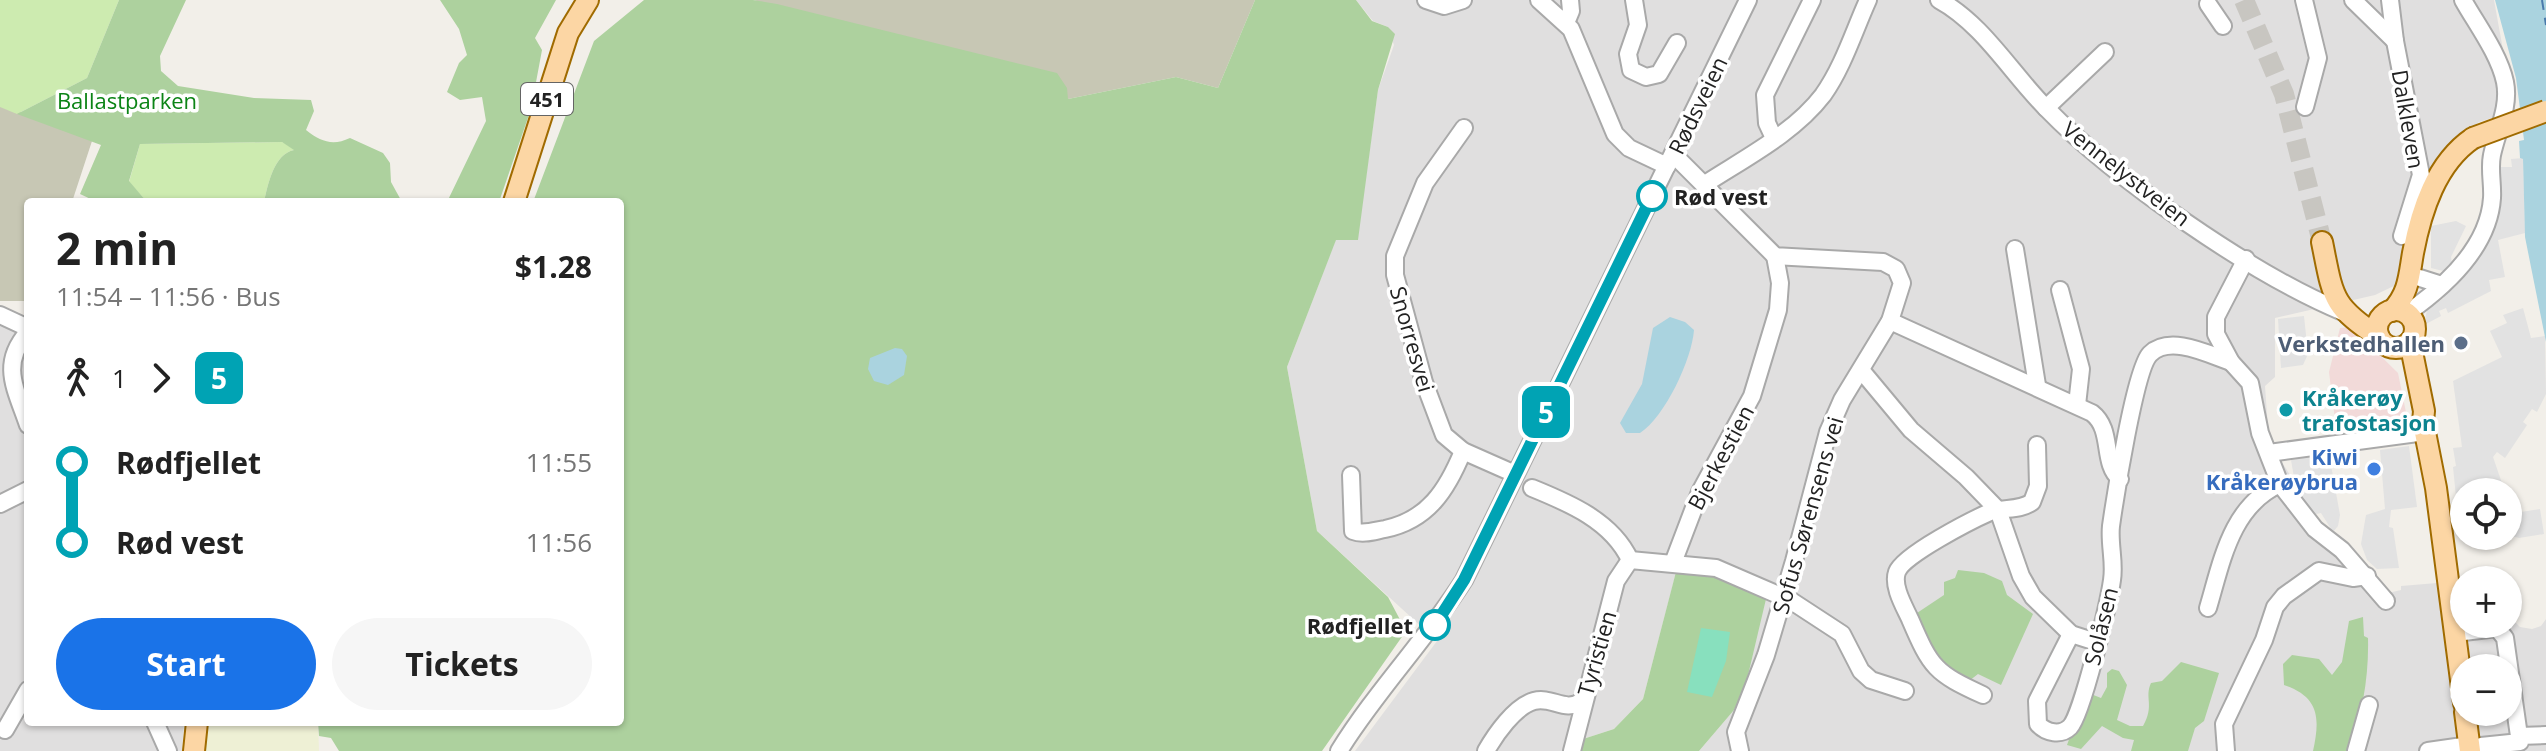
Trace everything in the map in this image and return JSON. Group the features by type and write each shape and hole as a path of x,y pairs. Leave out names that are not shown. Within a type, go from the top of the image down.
{"main road":[{"name":"451","path":"515,198 568,33 588,0"},
{"path":"2402,331 2378,327 2406,293 2410,235 2438,178 2452,157 2473,138 2546,111"},
{"path":"2402,331 2420,278 2410,235"},
{"path":"2322,242 2334,291 2343,312 2402,331"},
{"path":"2334,291 2361,312 2402,312 2404,367 2416,413 2424,427 2450,600"},
{"path":"194,751 197,726"},
{"path":"2469,726 2474,747"}],"street":[{"path":"1426,0 1444,6 1463,0"},
{"path":"1539,0 1566,23 1615,134 1629,148 1670,160 1705,184 1755,239 1775,256"},
{"path":"1566,23 1571,11 1570,0"},
{"path":"1634,0 1638,20 1627,58 1631,70 1646,77 1656,76 1665,68 1677,43"},
{"name":"Rødsveien","path":"1339,751 1443,613 1464,580 1748,0"},
{"path":"1774,138 1767,123 1765,95 1812,0"},
{"path":"1705,184 1774,138 1824,94 1868,0"},
{"name":"Vennelystveien","path":"1939,0 1972,26 2046,108 2144,189 2246,259 2300,289 2309,298 2343,312"},
{"path":"2304,0 2318,58 2305,107"},
{"path":"2353,0 2395,41"},
{"name":"Dalkleven","path":"2390,0 2421,175 2410,235"},
{"path":"2402,331 2473,253 2485,228 2492,197 2492,154 2506,95 2499,65 2463,0"},
{"path":"2209,1 2223,26"},
{"path":"2046,108 2105,52"},
{"name":"Snorresvei","path":"1464,128 1425,183 1403,234 1395,266 1398,294 1436,417 1447,440 1463,451 1515,474"},
{"path":"2015,249 2037,385"},
{"name":"Sofus Sørensens vei","path":"1740,751 1736,732 1783,597 1828,432 1890,321 1902,288 1899,273 1892,265 1877,261 1775,256"},
{"name":"Bjerkestien","path":"1673,563 1700,492 1752,396 1778,310 1780,283 1775,256"},
{"path":"2246,259 2216,317 2216,334 2231,362 2250,383 2260,433 2280,484 2315,529 2367,576 2386,601"},
{"path":"2420,278 2442,285"},
{"path":"2060,290 2081,369 2077,405"},
{"path":"0,315 24,328"},
{"path":"1890,321 2077,405 2103,425 2113,472 2120,479"},
{"path":"24,334 13,346 9,360 24,411"},
{"name":"Solåsen","path":"2071,634 2035,707 2038,724 2050,732 2063,731 2073,723 2113,578 2111,525 2143,365 2150,353 2182,346 2231,362"},
{"path":"1861,370 1911,430 1972,482 1998,510 2021,576 2033,597 2071,634 2096,642"},
{"path":"2269,453 2424,427"},
{"path":"1983,695 1937,671 1915,631 1896,577 1910,558 1998,510 2027,506 2035,499 2037,445"},
{"path":"1351,475 1353,531 1396,526 1413,521 1425,512 1450,480 1463,451"},
{"path":"2208,608 2231,534 2243,511 2261,492 2280,484"},
{"path":"1532,488 1575,506 1619,540 1630,560 1724,570 1783,597 1837,630 1861,671 1871,680 1905,691"},
{"path":"0,504 24,492"},
{"name":"Tyristien","path":"1572,751 1582,701 1616,581 1630,560"},
{"path":"2226,751 2224,724 2264,640 2275,607 2284,596 2319,571 2353,578 2367,576"},
{"path":"2428,751 2520,742 2505,638"},
{"path":"5,730 24,697"},
{"path":"1486,751 1524,706 1545,701 1568,707 1582,701"},
{"path":"2356,751 2369,705"},
{"path":"157,726 168,751"},
{"path":"2519,736 2546,735"}],"shaded area":[{"path":"753,0 1255,0 1218,88 1176,77 1068,99 880,31"},
{"path":"1356,0 2494,0 2514,111 2479,122 2454,140 2421,188 2398,284 2375,295 2275,318 2275,377 2265,386 2269,442 2350,569 2388,593 2401,590 2401,586 2437,583 2450,596 2450,638 2522,638 2522,627 2541,626 2546,619 2546,751 1699,751 1734,710 1677,569 1643,699 1614,729 1580,740 1577,751 1355,751 1437,641 1317,531 1287,367 1336,239 1357,240 1378,90 1394,45 1388,27 1373,21"},
{"path":"0,104 92,141 73,198 24,198 24,301 0,301"},
{"path":"2523,158 2525,233 2498,240 2505,277 2489,280 2491,291 2448,313 2446,308 2439,311 2441,316 2424,325 2427,310 2444,298 2443,293 2499,215 2500,167 2512,167 2511,159"},
{"path":"2456,221 2466,226 2451,257 2452,264 2443,271 2431,268 2431,226"},
{"path":"2523,308 2531,338 2545,336 2546,394 2537,412 2532,409 2523,422 2527,425 2505,458 2497,452 2493,457 2500,478 2454,478 2453,448 2462,447 2453,381 2502,357 2490,331 2507,323 2503,315"},
{"path":"2304,316 2308,354 2303,365 2281,368 2278,319"},
{"path":"0,321 24,333 24,726 184,726 182,751 0,751"},
{"path":"2351,327 2398,373 2409,427 2349,435 2336,427 2329,372 2340,328"},
{"path":"2409,446 2417,507 2391,510 2389,527 2393,528 2399,568 2377,569 2367,560 2361,544 2366,515 2385,509 2380,450"},
{"path":"2329,454 2340,515 2333,532 2321,513 2316,514 2296,489 2291,460"},
{"path":"2540,509 2544,534 2522,538 2522,512"},
{"path":"205,726 318,726 319,751 202,751"}],"green space":[{"path":"0,0 119,0 87,78 17,114 0,107"},
{"name":"Ballastparken","path":"119,0 186,0 160,56 161,71 178,86 254,98 311,100 314,111 306,130 327,142 350,138 383,153 390,163 391,182 400,198 265,198 277,163 294,150 282,142 140,144 129,181 144,198 88,198 80,194 101,145 17,114 87,78"},
{"path":"440,0 556,0 535,38 542,50 531,109 500,198 449,198 486,121 482,97 460,100 447,92 459,63 467,55 459,29"},
{"path":"644,0 753,0 1057,73 1067,88 1068,99 1176,77 1218,88 1255,0 1356,0 1372,21 1388,27 1395,34 1378,90 1358,240 1336,240 1287,367 1317,531 1388,597 1406,631 1322,751 339,751 331,738 319,736 318,726 624,726 624,198 535,198 594,41"},
{"path":"282,142 294,147 294,150 277,163 265,198 143,198 129,182 140,144"},
{"path":"1677,568 1709,571 1766,599 1745,688 1734,710 1699,751 1577,751 1580,740 1614,729 1643,699"},
{"path":"1958,570 1984,573 2002,581 2007,595 2033,614 2001,685 1978,674 1969,681 1946,673 1914,615 1944,595 1944,582 1955,578"},
{"path":"2363,617 2364,636 2368,638 2366,681 2350,751 2313,751 2315,710 2305,696 2284,685 2283,664 2292,655 2319,659 2332,675 2342,662 2349,621"},
{"path":"1701,628 1730,632 1726,661 1712,697 1687,692"},
{"path":"2181,662 2219,673 2204,721 2195,728 2188,751 2131,751 2134,740 2123,738 2102,726 2081,749 2067,745 2086,692 2101,698 2107,687 2107,673 2112,669 2119,671 2127,685 2117,720 2130,726 2143,726 2148,713 2151,683 2162,681"}],"water":[{"path":"2495,0 2546,0 2546,342 2525,237 2523,159 2520,158 2519,141 2524,140 2516,78"},
{"path":"1670,317 1685,322 1694,330 1683,371 1668,401 1649,425 1640,433 1626,433 1620,423 1642,384 1653,328"},
{"path":"895,348 902,349 907,356 904,375 888,385 874,381 868,369 870,358"}],"ferry route":[{"path":"2542,0 2546,25"}],"tunnel":[{"path":"2244,0 2284,94 2322,242"}],"bus line":[{"name":"5","path":"1435,625 1464,580 1652,196"}],"place":[{"name":"Rød vest","path":"1652,196"},
{"name":"Verkstedhallen","path":"2461,343"},
{"name":"Kråkerøy trafostasjon","path":"2286,410"},
{"name":"Kiwi Kråkerøybrua","path":"2374,469"},
{"name":"Rødfjellet","path":"1435,625"}]}
